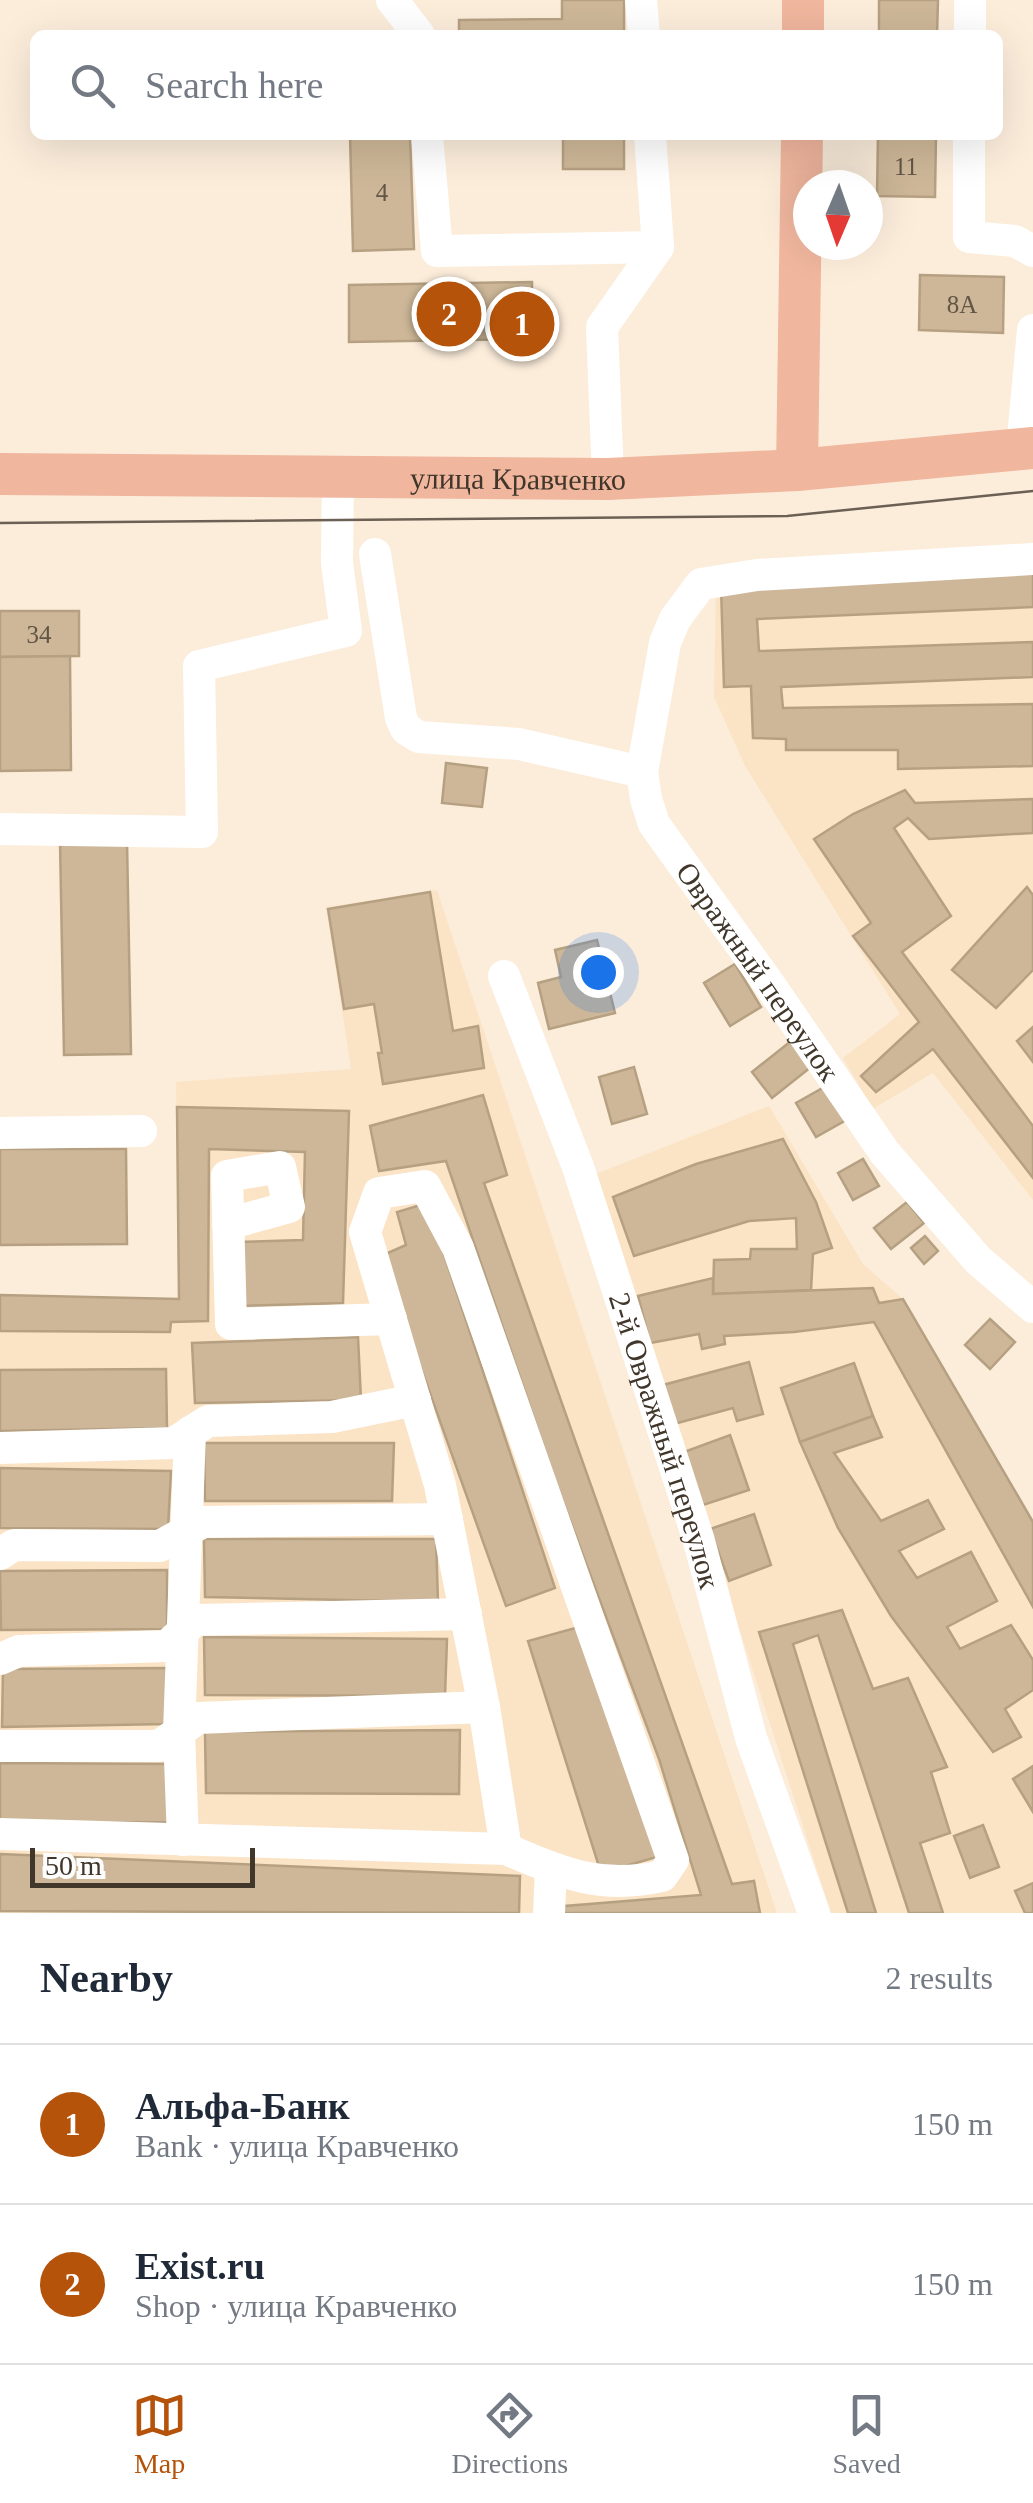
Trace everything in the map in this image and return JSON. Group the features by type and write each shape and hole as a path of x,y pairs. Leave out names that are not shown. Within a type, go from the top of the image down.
{"main road":[{"path":"803,30 804,0"},
{"path":"797,470 802,140"},
{"name":"улица Кравченко","path":"0,474 608,479 797,470 1027,449"}],"street":[{"path":"392,0 415,30"},
{"path":"641,0 644,30"},
{"path":"970,0 970,30"},
{"path":"427,140 437,251 658,247"},
{"path":"608,479 602,327 658,247 650,140"},
{"path":"970,140 969,237 1015,240 1033,251"},
{"path":"1027,449 1033,330"},
{"path":"0,830 202,832 199,666 346,630 337,563 338,476"},
{"path":"375,554 401,718 406,729 419,737 520,744 642,772"},
{"name":"Овражный переулок","path":"1033,559 757,575 701,584 675,618 665,643 642,772 654,824 768,981 884,1153 978,1260 1033,1307"},
{"name":"2-й Овражный переулок","path":"504,976 584,1186 698,1541 751,1738 814,1913"},
{"path":"0,1133 141,1130"},
{"path":"0,1834 506,1850 572,1877 630,1883 662,1876 673,1860 458,1248 425,1186 379,1193 365,1232 446,1518 484,1707 506,1850"},
{"path":"228,1224 230,1324 391,1319"},
{"path":"0,1448 174,1442 208,1421 332,1416 415,1400"},
{"path":"183,1840 179,1732 190,1432"},
{"path":"0,1554 14,1545 160,1546 203,1522 446,1518"},
{"path":"0,1659 18,1652 167,1646 195,1620 466,1614"},
{"path":"0,1746 159,1746 198,1718 484,1707"},
{"path":"548,1913 551,1868"}],"shaded area":[{"path":"1033,570 1033,1200 933,1073 873,1109 843,1058 900,1014 745,766 714,697 716,587"},
{"path":"437,890 777,1913 0,1913 0,1295 179,1299 176,1082 351,1069 326,907"},
{"path":"769,1106 863,1264 903,1299 1033,1522 1033,1913 831,1913 593,1175"}],"building":[{"path":"562,0 624,0 624,30 459,30 459,20 562,19"},
{"path":"879,0 938,0 937,30 879,30"},
{"path":"350,140 410,140 414,249 353,251"},
{"path":"563,140 624,140 624,169 563,169"},
{"path":"878,140 936,140 935,197 883,196 883,170 877,170"},
{"path":"920,275 1004,277 1003,333 919,330"},
{"path":"532,282 532,339 349,342 349,285"},
{"path":"1033,571 1033,607 757,619 759,651 1033,642 1033,677 781,687 783,708 1033,704 1033,766 898,769 898,750 786,750 786,739 753,738 751,686 724,687 721,586"},
{"path":"0,611 79,611 79,656 0,657"},
{"path":"70,656 71,770 0,771 0,657"},
{"path":"446,763 487,768 482,807 442,803"},
{"path":"905,790 915,803 1033,799 1033,833 929,839 908,818 894,828 951,916 902,952 1033,1126 1033,1178 933,1049 876,1092 861,1076 919,1022 853,936 871,923 814,839 853,814"},
{"path":"127,841 131,1054 64,1055 60,842"},
{"path":"1027,887 1033,895 1033,970 996,1008 952,970"},
{"path":"430,892 453,1031 478,1026 484,1068 383,1084 374,1004 344,1009 328,909"},
{"path":"597,940 615,1013 549,1029 538,983 561,977 555,950"},
{"path":"735,964 761,1007 730,1026 704,983"},
{"path":"1033,1027 1033,1062 1017,1041"},
{"path":"791,1041 811,1067 772,1098 752,1072"},
{"path":"634,1067 647,1114 612,1124 599,1077"},
{"path":"828,1085 848,1119 816,1137 796,1103"},
{"path":"483,1095 507,1175 484,1183 732,1884 754,1881 760,1913 554,1913 553,1907 701,1895 659,1759 555,1480 446,1161 379,1171 370,1126"},
{"path":"177,1107 349,1111 343,1303 236,1306 235,1242 303,1240 305,1152 209,1149 208,1321 171,1322 170,1332 0,1331 0,1295 179,1299"},
{"path":"783,1139 816,1202 832,1248 813,1254 811,1290 713,1294 714,1260 750,1259 751,1249 797,1249 796,1218 749,1221 634,1256 613,1197 696,1164"},
{"path":"0,1149 126,1149 127,1244 0,1245"},
{"path":"863,1159 879,1186 853,1200 838,1173"},
{"path":"907,1202 924,1223 891,1249 874,1228"},
{"path":"427,1203 555,1588 506,1606 381,1256 406,1245 397,1212"},
{"path":"925,1236 938,1251 924,1264 911,1248"},
{"path":"713,1278 713,1294 873,1288 879,1303 903,1299 1033,1522 1033,1607 874,1322 724,1336 725,1344 702,1349 699,1334 650,1343 638,1296"},
{"path":"990,1319 1015,1342 990,1369 965,1345"},
{"path":"358,1337 361,1400 195,1403 192,1343"},
{"path":"749,1362 763,1414 737,1421 733,1408 674,1424 663,1385"},
{"path":"854,1363 873,1416 800,1442 781,1388"},
{"path":"166,1369 167,1428 0,1431 0,1370"},
{"path":"873,1416 882,1437 834,1453 881,1521 928,1500 944,1529 899,1551 917,1578 971,1552 997,1601 947,1627 960,1649 1011,1625 1033,1660 1033,1690 1005,1709 1021,1737 993,1752 891,1616 838,1528 800,1442"},
{"path":"730,1435 749,1490 703,1505 684,1452"},
{"path":"204,1443 394,1443 392,1501 205,1501"},
{"path":"0,1468 171,1471 168,1529 0,1528"},
{"path":"754,1514 771,1565 729,1581 710,1529"},
{"path":"204,1539 436,1539 438,1602 205,1597"},
{"path":"167,1570 167,1629 1,1630 0,1571"},
{"path":"842,1610 873,1689 908,1678 947,1767 931,1772 950,1833 920,1843 943,1913 909,1913 818,1635 793,1644 876,1913 848,1913 759,1632"},
{"path":"579,1627 657,1857 601,1873 528,1641"},
{"path":"204,1637 447,1639 445,1696 205,1695"},
{"path":"167,1668 168,1724 2,1727 3,1669"},
{"path":"460,1730 459,1794 206,1793 205,1732"},
{"path":"0,1763 172,1764 174,1822 0,1823"},
{"path":"1033,1766 1033,1812 1013,1779"},
{"path":"983,1825 999,1867 970,1878 954,1836"},
{"path":"0,1854 520,1876 519,1913 0,1911"},
{"path":"1033,1883 1033,1913 1025,1913 1015,1891"}],"tram line":[{"path":"0,523 787,516 1033,491"}],"place":[{"name":"Exist.ru","path":"449,314"},
{"name":"Альфа-Банк","path":"522,324"}]}
